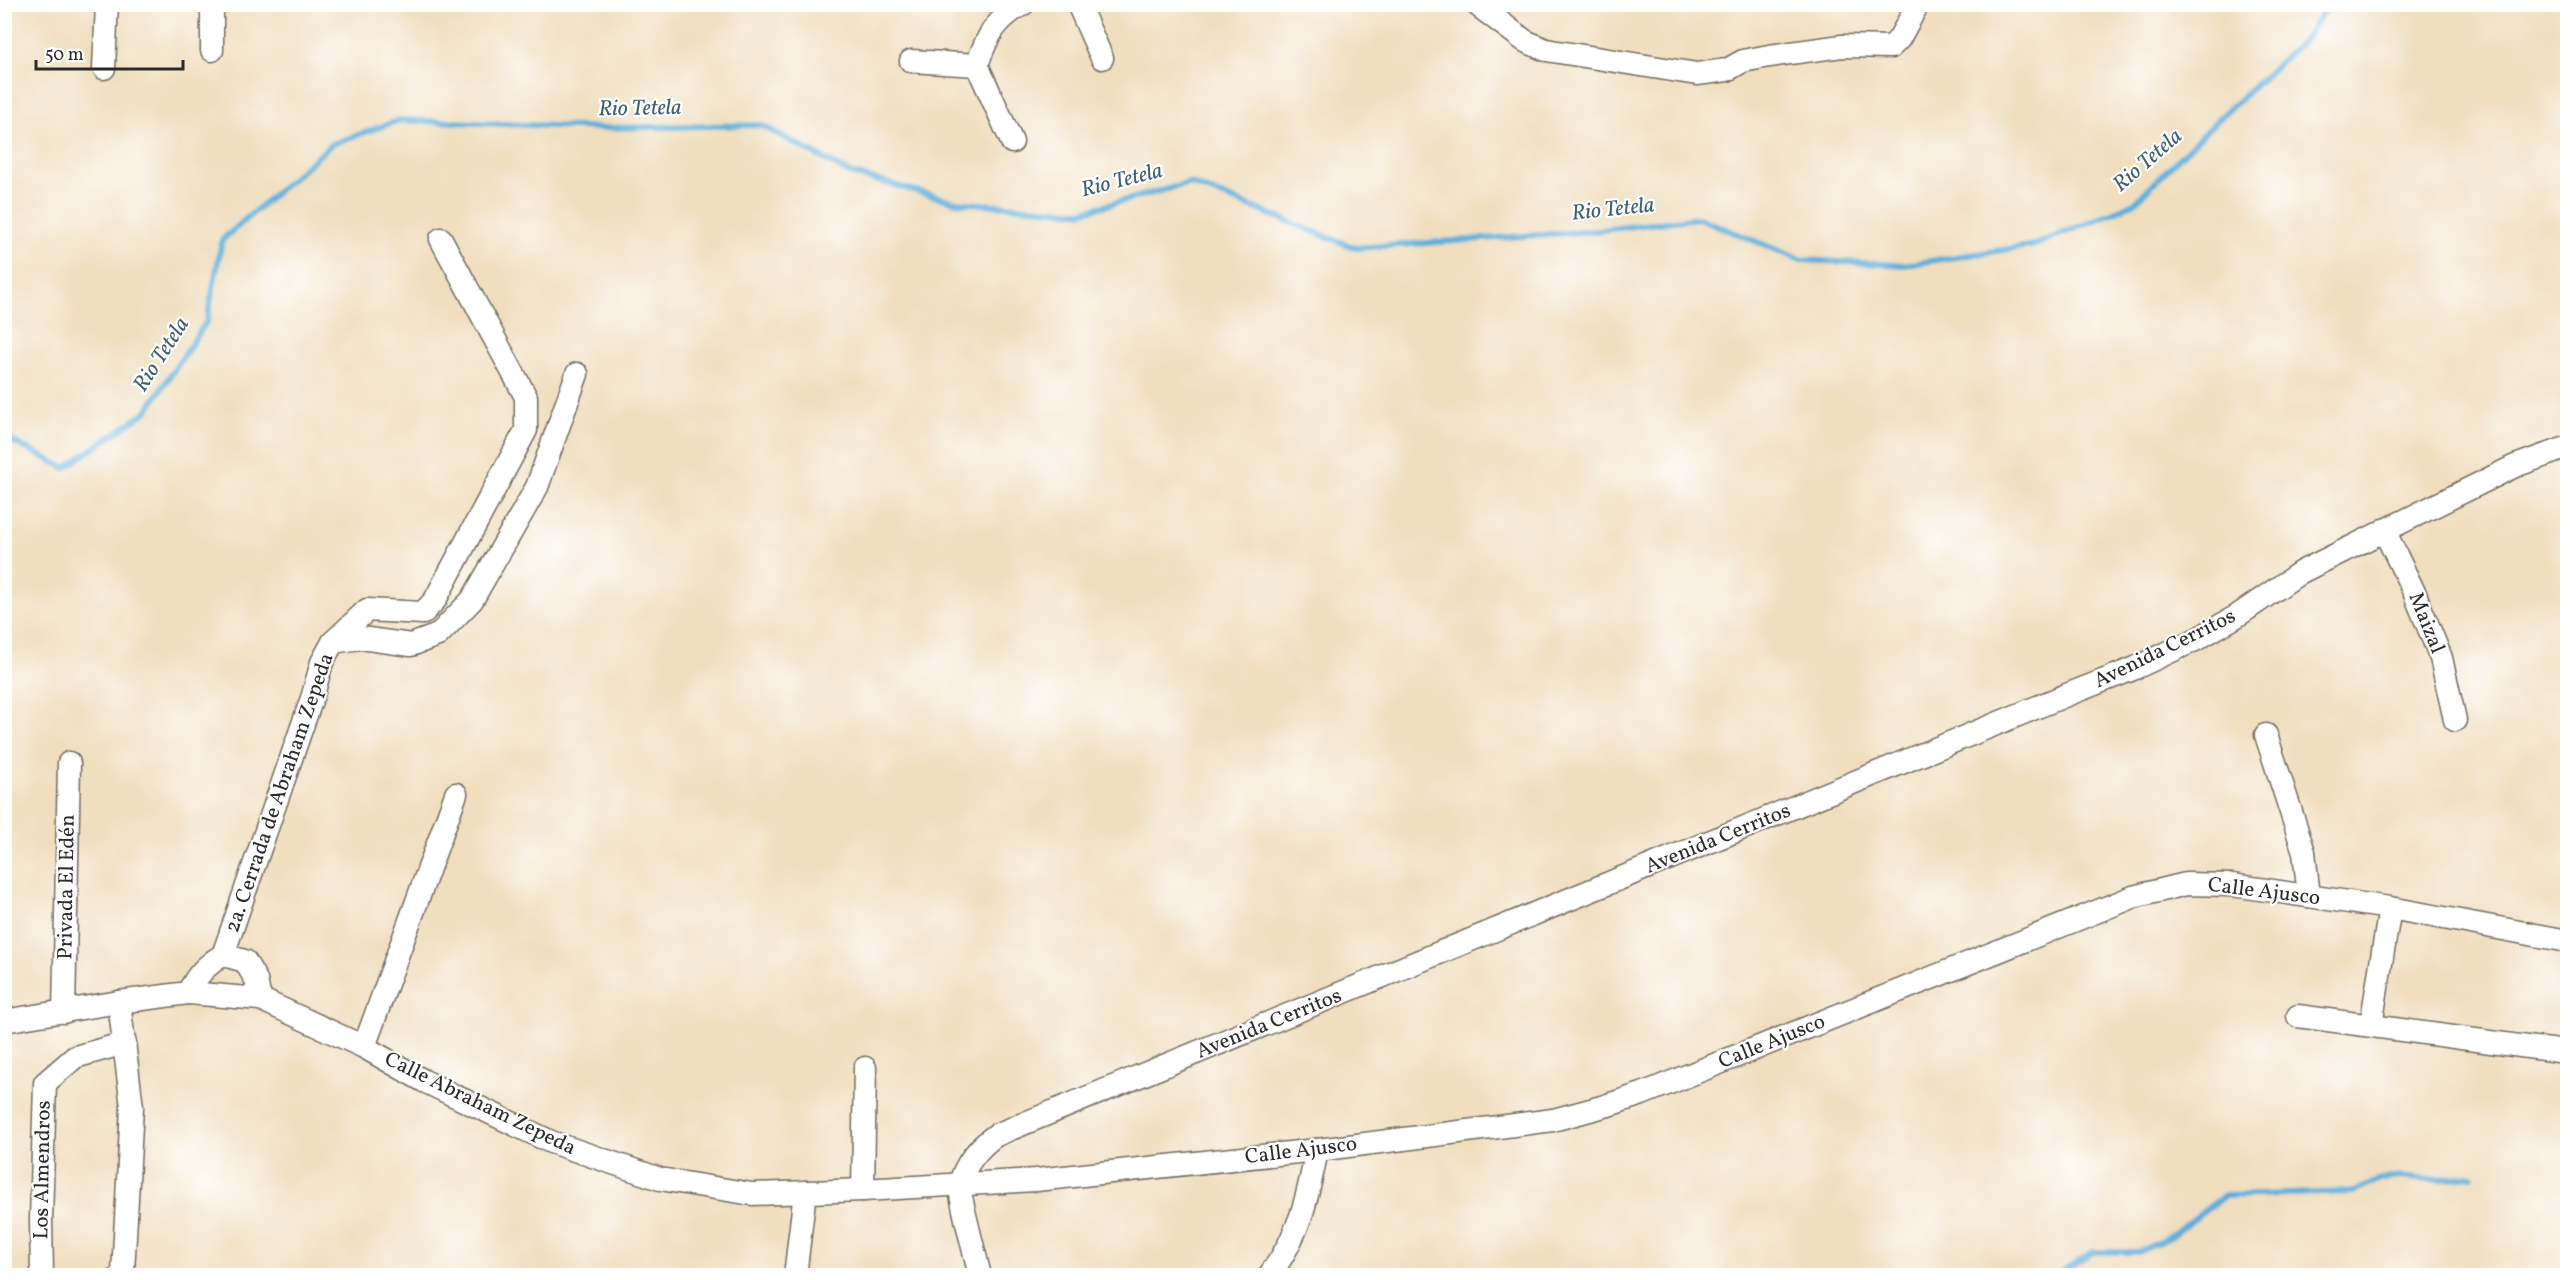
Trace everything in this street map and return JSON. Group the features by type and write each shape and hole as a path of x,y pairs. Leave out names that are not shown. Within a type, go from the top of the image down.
{"street":[{"path":"104,68 107,4"},
{"path":"212,4 212,50"},
{"path":"1012,142 977,65 987,36 1010,12 1023,4"},
{"path":"1078,4 1102,58"},
{"path":"1476,4 1525,41 1546,50 1697,74 1727,70 1743,61 1768,56 1842,46 1891,46 1899,39 1918,4"},
{"path":"911,61 977,65"},
{"path":"333,642 367,610 423,613 435,600 526,430 526,397 441,239"},
{"name":"2a. Cerrada de Abraham Zepeda","path":"223,955 313,695 322,662 333,642 361,638 411,645 438,635 472,600 537,487 578,374"},
{"name":"Avenida Cerritos","path":"959,1185 973,1156 982,1145 996,1136 2133,669 2197,639 2237,616 2301,572 2515,466 2568,447"},
{"name":"Maizal","path":"2384,530 2415,594 2441,658 2455,720"},
{"path":"2266,735 2304,852 2309,896"},
{"name":"Privada El Edén","path":"64,1011 69,763"},
{"path":"364,1047 456,794"},
{"name":"Calle Ajusco","path":"959,1185 1036,1180 1317,1150 1553,1120 1605,1106 2144,894 2186,884 2232,885 2390,908 2568,941"},
{"path":"2372,1025 2390,908"},
{"path":"189,993 196,978 208,964 223,955 245,961 256,980 260,999"},
{"name":"Calle Abraham Zepeda","path":"4,1022 119,1002 189,993 260,999 364,1047 424,1081 551,1142 660,1179 752,1194 959,1185"},
{"path":"119,1002 132,1107 126,1239 123,1274 120,1275"},
{"path":"2298,1016 2558,1051"},
{"name":"Los Almendros","path":"42,1275 41,1220 45,1083 75,1057 124,1043"},
{"path":"863,1190 865,1068"},
{"path":"1269,1275 1287,1252 1306,1204 1317,1150"},
{"path":"959,1185 981,1275"},
{"path":"795,1275 805,1192"}],"waterway":[{"name":"Rio Tetela","path":"4,437 65,468 146,412 207,321 222,240 332,144 400,120 601,128 761,125 850,173 956,202 1081,212 1190,183 1356,248 1594,231 1699,218 1801,260 1904,265 2035,245 2133,204 2210,127 2306,38 2328,4"},
{"path":"2054,1276 2093,1252 2138,1252 2170,1237 2224,1196 2353,1192 2383,1179 2401,1177 2427,1180 2472,1176"}]}
